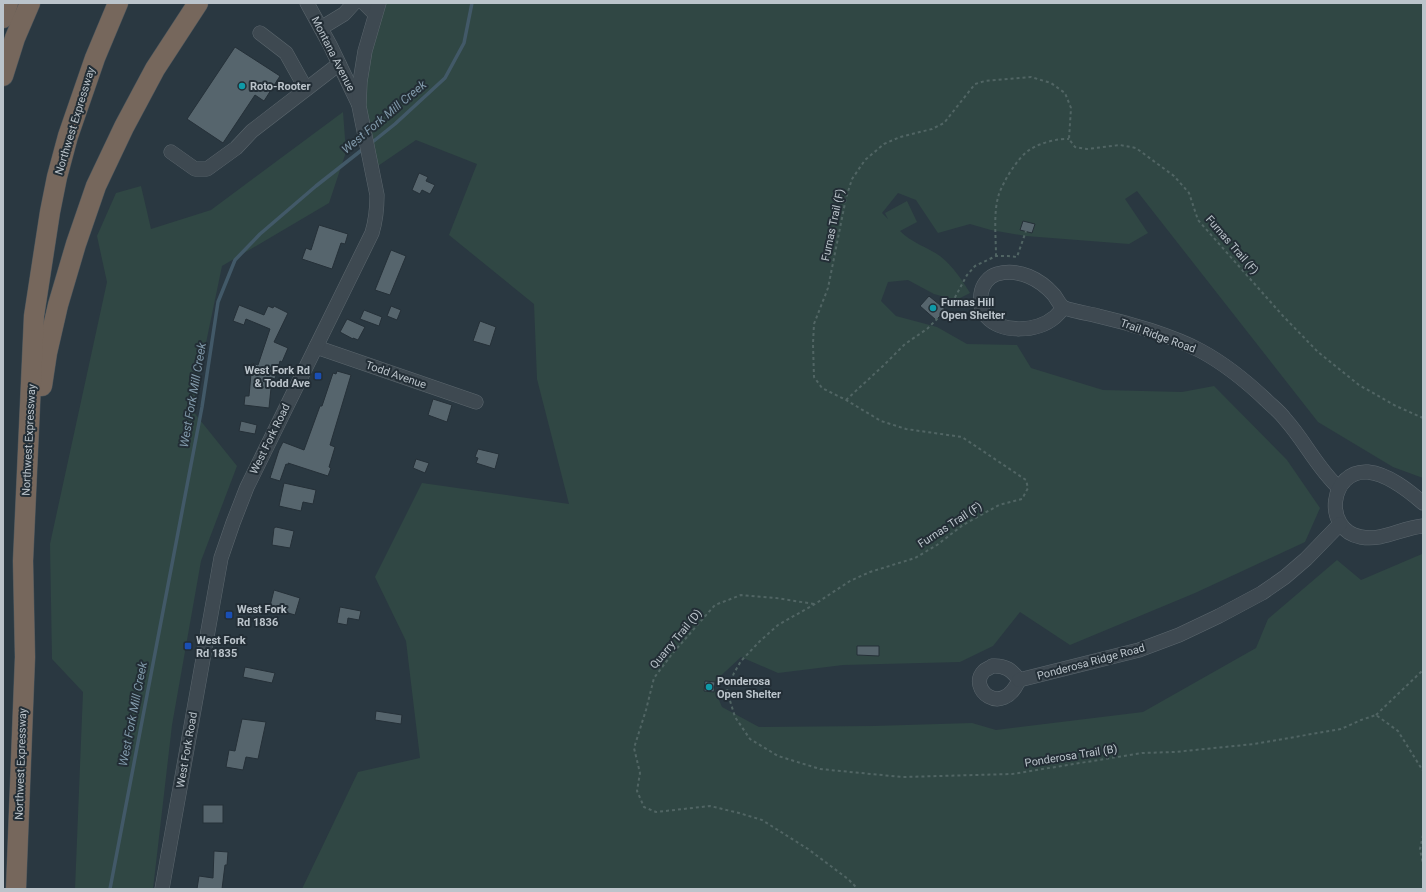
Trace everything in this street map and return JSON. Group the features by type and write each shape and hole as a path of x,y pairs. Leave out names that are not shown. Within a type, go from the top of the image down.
{"highway":[{"path":"3,18 8,3"},
{"path":"3,76 15,38 30,3"},
{"name":"Northwest Expressway","path":"16,889 25,657 23,561 34,316 57,177 72,122 95,58 118,3"},
{"path":"23,561 41,395 48,353 58,305 76,244 96,186 124,126 155,69 198,3"}],"street":[{"name":"Montana Avenue","path":"307,3 339,64 358,106"},
{"path":"321,28 344,14 354,3"},
{"path":"364,3 377,9"},
{"name":"West Fork Road","path":"162,889 221,558 247,487 372,233 375,222 377,195 358,106 365,51 377,9"},
{"path":"260,32 286,53 306,89"},
{"path":"171,152 195,169 207,169 236,148 252,130 339,64"},
{"path":"1004,272 1024,274 1047,288 1063,308 1056,317 1031,328 1001,327 982,312 980,302 981,291 986,281 993,275 1004,272"},
{"name":"Trail Ridge Road","path":"1063,308 1106,318 1180,342 1200,351 1224,365 1254,389 1285,418 1300,437 1315,461 1329,479 1339,488"},
{"name":"Todd Avenue","path":"316,347 476,402"},
{"path":"1423,503 1403,487 1390,480 1367,472 1356,474 1346,479 1339,488 1335,500 1335,512 1340,524 1348,532 1358,537 1372,539 1423,526"},
{"name":"Ponderosa Ridge Road","path":"1019,680 1139,650 1180,635 1262,593 1285,577 1306,559 1340,524"}],"path":[{"name":"Furnas Trail (F)","path":"727,691 734,673 741,661 778,625 815,604 850,581 870,572 915,558 937,545 963,525 998,505 1022,499 1028,488 1026,480 962,437 906,429 881,421 846,400 822,388 814,377 814,324 828,288 846,198 852,179 865,160 884,144 900,137 932,129 944,123 975,84 985,81 1031,77 1051,83 1065,93 1072,108 1069,138 1075,147 1087,149 1120,145 1136,148 1174,176 1188,193 1198,220 1283,316 1318,352 1359,385 1396,406 1423,418"},
{"path":"996,256 995,224 999,194 1011,170 1030,149 1059,138 1069,138"},
{"path":"846,400 905,344 927,329 936,320"},
{"name":"Quarry Trail (D)","path":"815,604 776,598 741,595 715,605 672,654 654,678 634,748 640,773 637,791 644,807 656,812 710,806 762,820 808,849 848,879 858,889"},
{"path":"1423,670 1376,715 1398,731 1423,771"},
{"name":"Ponderosa Trail (B)","path":"727,691 734,717 750,739 778,756 820,770 902,777 1012,774 1142,753 1175,752 1254,744 1341,729 1360,720 1376,715"},
{"path":"1423,835 1420,849 1423,864"}],"green space":[{"path":"379,3 1423,3 1423,478 1393,467 1318,422 1137,191 1125,199 1148,233 1129,244 1026,236 991,230 970,224 938,233 916,200 898,193 882,213 888,219 885,213 907,201 917,222 900,231 909,239 945,260 957,273 970,293 956,300 934,294 908,280 888,282 881,301 896,316 937,327 967,344 1017,345 1031,368 1103,390 1182,392 1214,386 1287,460 1320,508 1305,542 1195,593 1070,645 1020,612 993,646 960,662 843,665 778,673 741,657 712,684 722,707 759,727 972,723 996,730 1143,712 1256,648 1268,619 1337,560 1361,580 1422,554 1423,889 302,889 358,772 420,758 406,641 375,577 422,483 569,504 537,379 534,304 449,235 477,164 416,140 372,170 359,106"},
{"path":"343,112 346,152 329,203 222,266 192,410 237,466 201,561 172,725 153,889 75,889 83,692 52,659 50,544 107,282 97,236 116,193 141,186 151,229 211,210"}],"building":[{"name":"Roto-Rooter","path":"235,47 280,76 264,101 255,95 223,143 187,119"},
{"path":"419,173 428,177 426,181 435,185 430,194 422,190 420,194 412,190"},
{"path":"1023,221 1035,224 1032,233 1020,230"},
{"path":"319,225 348,234 345,244 341,243 332,269 302,259 306,248 311,250"},
{"path":"391,250 406,256 390,295 375,290"},
{"name":"Furnas Hill Open Shelter","path":"929,296 946,310 936,320 920,306"},
{"path":"239,305 264,315 268,306 273,308 274,306 288,313 274,342 288,348 282,362 280,361 275,379 272,378 269,408 244,405 245,396 249,396 252,363 258,365 270,329 246,319 244,325 233,321"},
{"path":"391,306 401,310 397,320 387,316"},
{"path":"364,310 382,317 379,326 360,319"},
{"path":"347,319 365,327 358,340 340,332"},
{"path":"480,321 496,327 490,346 473,341"},
{"path":"337,371 351,375 330,445 335,447 328,476 288,463 288,465 286,464 280,481 270,478 283,442 304,450 320,406 322,406 333,373 336,374"},
{"path":"433,399 452,405 447,422 428,415"},
{"path":"241,421 257,425 255,434 239,431"},
{"path":"478,449 499,454 495,469 476,463 478,458 475,457"},
{"path":"416,459 429,463 425,473 413,468"},
{"path":"284,483 316,490 313,504 303,502 301,511 279,506"},
{"path":"276,527 294,531 290,548 272,545 274,528"},
{"path":"274,590 300,598 295,615 271,608 270,606"},
{"path":"340,607 361,611 359,620 348,618 347,625 337,623"},
{"path":"857,646 879,646 879,656 857,655"},
{"path":"245,667 275,673 272,683 243,677"},
{"name":"Ponderosa Open Shelter","path":"705,681 715,682 714,692 704,691"},
{"path":"376,711 402,715 401,724 375,720"},
{"path":"242,719 266,722 258,759 246,757 243,770 226,767 229,750 235,751"},
{"path":"203,805 223,805 223,823 203,823"},
{"path":"214,851 228,852 222,889 197,889 199,876 213,878"}],"waterway":[{"name":"West Fork Mill Creek","path":"370,144 395,124 445,78 464,43 472,3"},
{"name":"West Fork Mill Creek","path":"110,889 202,407 218,302 235,260 260,234 316,186 363,149"}],"place":[{"name":"Roto-Rooter","path":"242,86"},
{"name":"Furnas Hill Open Shelter","path":"933,308"},
{"name":"West Fork Rd & Todd Ave","path":"318,376"},
{"name":"West Fork Rd 1836","path":"229,615"},
{"name":"West Fork Rd 1835","path":"188,646"},
{"name":"Ponderosa Open Shelter","path":"709,687"}]}
